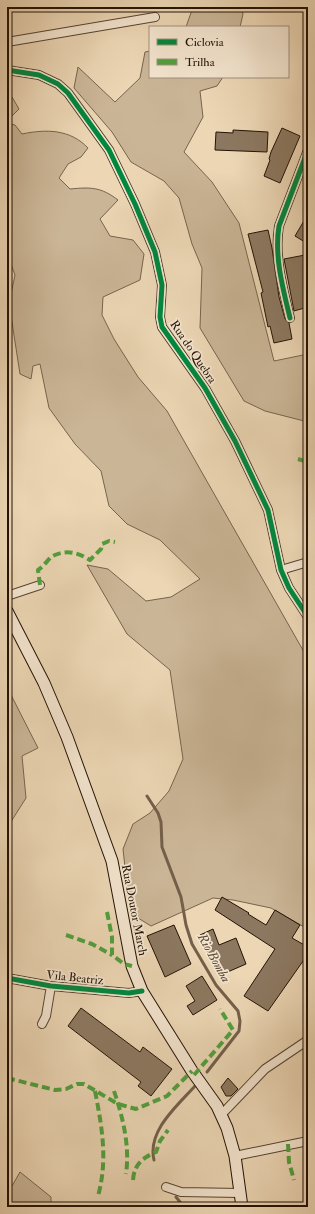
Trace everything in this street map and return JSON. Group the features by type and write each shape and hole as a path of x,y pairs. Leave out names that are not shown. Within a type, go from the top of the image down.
{"main road":[{"name":"Rua Doutor March","path":"7,612 44,683 64,730 112,861 132,966 142,991 221,1114 235,1156 242,1207"}],"street":[{"path":"7,42 156,17"},
{"name":"Rua do Quebra","path":"7,70 39,75 58,84 68,93 109,150 132,198 155,252 162,286 160,317 162,327 205,388 259,489 270,518 281,570 289,588 308,617"},
{"path":"290,318 280,267 278,233 291,191 308,150"},
{"path":"281,570 308,562"},
{"path":"7,596 40,584"},
{"name":"Vila Beatriz","path":"7,978 51,986 129,993 142,991"},
{"path":"42,1024 46,1016 51,986"},
{"path":"221,1114 265,1069 308,1040"},
{"path":"235,1156 308,1141"},
{"path":"166,1187 181,1192 240,1193"}],"shaded area":[{"path":"193,7 241,7 243,14 240,26 186,26"},
{"path":"149,51 149,78 222,78 217,86 200,91 203,117 184,152 212,182 239,223 274,361 308,354 308,422 265,411 244,401 200,328 202,268 192,244 179,198 164,181 131,162 112,132 74,88 78,67 115,102 140,78 145,52"},
{"path":"7,96 12,97 19,109 7,121"},
{"path":"7,123 15,125 22,134 40,131 57,132 66,134 81,142 88,148 81,157 68,164 59,178 70,189 90,188 101,190 118,200 100,219 110,236 133,240 144,254 140,280 103,297 102,315 114,339 138,377 167,411 308,659 308,928 271,908 233,900 213,898 151,926 138,918 127,885 123,849 133,824 150,813 169,791 183,759 170,670 127,634 87,565 108,569 146,601 171,597 200,579 160,540 127,524 109,506 101,471 75,444 49,408 40,364 33,366 31,379 20,374 9,303 15,275 7,253"},
{"path":"7,687 38,748 22,756 26,798 7,828"},
{"path":"20,1172 51,1197 51,1207 7,1207 7,1183 12,1186"}],"building":[{"path":"282,128 300,136 280,183 264,176 270,160 271,152"},
{"path":"233,130 268,132 267,152 215,150 216,132 233,133"},
{"path":"308,214 308,244 295,236"},
{"path":"268,230 279,297 285,319 289,323 292,339 274,343 270,326 268,327 261,293 263,292 248,234"},
{"path":"305,255 308,267 308,307 294,311 284,259"},
{"path":"222,897 266,925 275,910 300,925 292,938 308,947 308,954 268,1011 244,996 275,949 215,910"},
{"path":"174,925 191,964 165,977 147,936"},
{"path":"213,929 219,945 236,938 246,964 223,974 217,958 211,960 200,935"},
{"path":"202,976 217,1000 193,1015 187,1006 195,1001 186,986"},
{"path":"81,1008 140,1052 143,1047 172,1069 151,1096 138,1086 141,1082 68,1026"},
{"path":"228,1078 238,1089 231,1096 226,1096 221,1087"}],"waterway":[{"name":"Rio Bomba","path":"147,796 158,813 161,822 162,847 181,897 186,925 192,944 216,985 238,1011 240,1021 239,1031 207,1072"},
{"name":"Rio Bomba","path":"154,1160 153,1149 159,1129 172,1111 195,1086"},
{"name":"Rio Bomba","path":"176,1197 184,1207"}],"marked path":[{"path":"298,459 308,462"},
{"path":"40,585 38,570 51,557 61,553 71,552 90,560 101,549 102,544 109,541 115,542"},
{"path":"107,912 112,937 112,955 124,964 132,966"},
{"path":"66,935 92,944 112,955"},
{"path":"194,1075 233,1030 220,1009"},
{"path":"7,1078 55,1090 66,1089 77,1084 84,1084 118,1104 136,1109 167,1096 192,1071"},
{"path":"95,1091 103,1144 103,1169 98,1196"},
{"path":"114,1091 125,1132 127,1153 126,1174"},
{"path":"133,1180 137,1166 147,1157 156,1152 160,1141 168,1130"},
{"path":"288,1144 289,1162 294,1180"}],"cycle path":[{"path":"7,70 39,75 58,84 68,93 109,150 135,204 155,252 162,285 160,317 162,327 205,388 235,441 268,510 281,570 289,588 308,617"},
{"path":"290,318 278,261 279,226 308,150"},
{"path":"7,978 51,986 129,993 142,991"}]}
